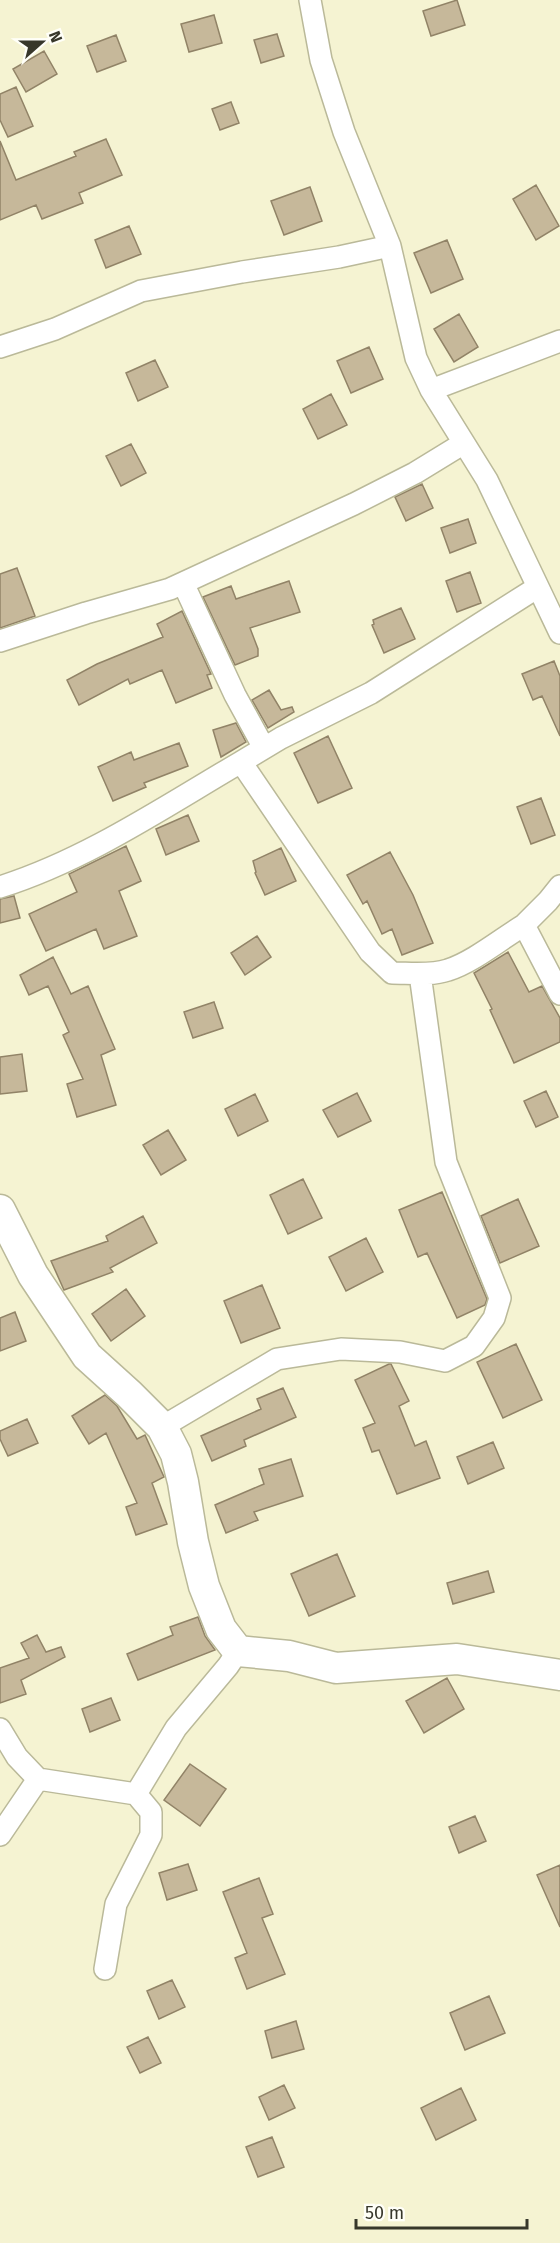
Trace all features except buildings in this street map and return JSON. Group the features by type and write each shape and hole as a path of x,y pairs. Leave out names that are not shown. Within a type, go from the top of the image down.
{"main road":[{"path":"0,1210 33,1275 87,1356 162,1427 176,1454 204,1586 221,1629 237,1651 289,1656 336,1668 457,1659 560,1675"}],"street":[{"path":"310,0 321,60 341,121 390,246 416,358 431,390 487,480 560,633"},
{"path":"0,347 55,329 141,291 390,246"},
{"path":"431,390 560,340"},
{"path":"0,641 170,589 354,504 415,473 464,443"},
{"path":"183,583 235,695 264,748"},
{"path":"0,887 28,878 101,843 264,748 371,693 538,587"},
{"path":"241,762 370,952 392,973 420,974 447,970 524,925 549,901 560,886"},
{"path":"524,925 560,994"},
{"path":"162,1427 277,1359 341,1349 400,1352 445,1361 474,1346 494,1318 500,1298 446,1162 420,974"},
{"path":"136,1794 176,1728 228,1666 237,1651"},
{"path":"0,1729 17,1757 38,1779 136,1794 151,1812 151,1835 116,1904 105,1969"},
{"path":"0,1835 38,1779"}]}
